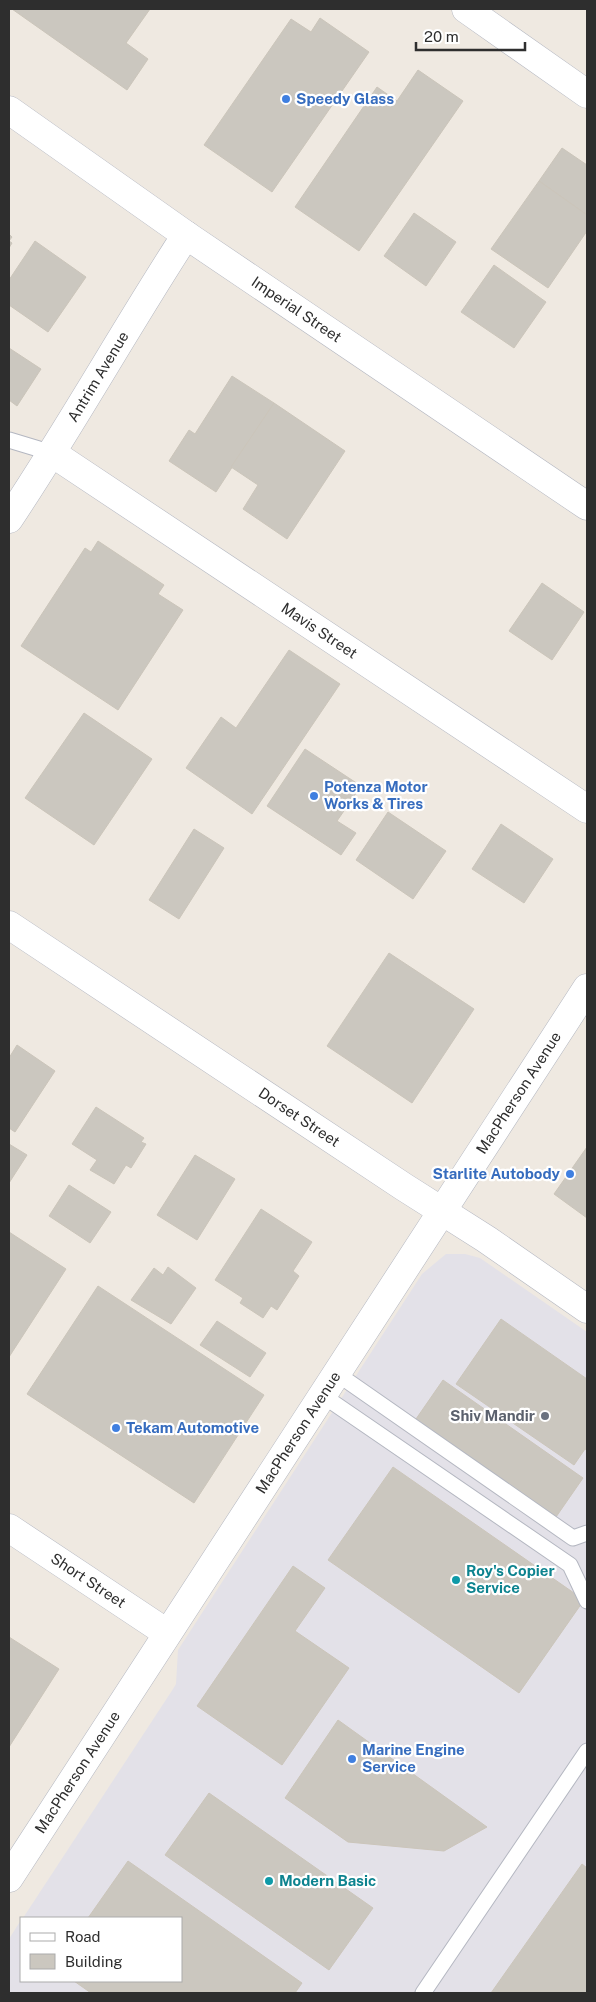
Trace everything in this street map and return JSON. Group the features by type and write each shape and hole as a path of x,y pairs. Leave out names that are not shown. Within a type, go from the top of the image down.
{"street":[{"path":"466,9 587,94"},
{"name":"Imperial Street","path":"9,110 186,235 587,506"},
{"name":"Antrim Avenue","path":"9,519 52,453 151,289 186,235"},
{"name":"Mavis Street","path":"52,453 587,809"},
{"name":"Dorset Street","path":"9,925 404,1187 442,1210 587,1309"},
{"name":"MacPherson Avenue","path":"9,1878 587,988"},
{"name":"Short Street","path":"9,1528 167,1633"}],"lane":[{"path":"9,440 52,453"},
{"path":"329,1384 573,1538 587,1533"},
{"path":"329,1384 570,1565 587,1601"},
{"path":"423,1993 587,1751"}],"shaded area":[{"path":"446,1254 465,1254 480,1258 587,1332 587,1993 9,1993 9,1939 20,1922 20,1982 182,1982 182,1917 24,1917 176,1684 178,1650 422,1274"}],"building":[{"path":"12,9 150,9 126,43 148,59 127,90"},
{"name":"Speedy Glass","path":"320,18 369,52 272,192 204,145 291,19 311,32"},
{"path":"418,70 463,101 359,251 295,207 377,87 397,101"},
{"path":"562,148 587,165 587,215 539,181"},
{"path":"539,181 587,215 587,231 548,288 491,249"},
{"path":"414,213 456,242 426,286 384,256"},
{"path":"35,241 86,277 48,332 9,305 9,280"},
{"path":"494,265 546,302 514,348 461,312"},
{"path":"9,348 41,369 17,406 9,400"},
{"path":"232,376 274,403 216,492 169,461 189,430 195,434"},
{"path":"274,403 345,451 287,539 243,509 258,485 231,467"},
{"path":"98,541 164,585 158,594 183,610 118,710 21,646 85,548 91,552"},
{"path":"542,583 584,612 552,660 509,631"},
{"path":"289,650 340,684 252,814 186,768 221,717 236,728"},
{"path":"84,713 152,759 94,845 25,798"},
{"name":"Potenza Motor Works & Tires","path":"305,749 361,786 337,821 356,833 341,855 267,806"},
{"path":"388,812 446,851 413,899 356,860"},
{"path":"501,824 553,859 524,903 472,869"},
{"path":"194,829 224,848 179,919 149,900"},
{"path":"389,953 474,1009 412,1103 327,1046"},
{"path":"17,1045 55,1071 15,1132 9,1128 9,1058"},
{"path":"96,1107 144,1138 141,1142 146,1144 131,1168 126,1165 114,1184 90,1170 97,1160 72,1144"},
{"path":"9,1144 27,1155 9,1183"},
{"path":"587,1147 587,1218 554,1194"},
{"path":"195,1155 235,1179 197,1240 157,1215"},
{"path":"69,1185 111,1212 90,1243 49,1216"},
{"path":"261,1209 312,1242 293,1271 299,1276 277,1310 271,1306 263,1318 240,1303 243,1298 215,1280"},
{"path":"9,1232 66,1269 9,1357"},
{"path":"168,1267 196,1288 171,1324 131,1300 154,1268 163,1275"},
{"path":"98,1286 264,1395 194,1503 27,1394"},
{"name":"Shiv Mandir","path":"501,1319 587,1379 587,1450 585,1449 574,1465 456,1384"},
{"path":"217,1321 266,1353 250,1377 200,1345"},
{"path":"443,1380 583,1478 556,1517 416,1419"},
{"name":"Roy's Copier Service","path":"393,1467 584,1600 519,1693 328,1560"},
{"path":"293,1566 325,1588 295,1631 349,1668 282,1765 197,1706"},
{"path":"9,1637 59,1669 9,1747"},
{"name":"Marine Engine Service","path":"338,1720 487,1827 444,1851 348,1842 285,1798"},
{"name":"Modern Basic","path":"209,1793 373,1908 329,1970 165,1855"},
{"path":"128,1861 302,1983 295,1993 91,1993 75,1982 182,1982 182,1917 89,1917"},
{"path":"582,1864 587,1868 587,1993 491,1993"}],"place":[{"name":"Speedy Glass","path":"286,99"},
{"name":"Potenza Motor Works & Tires","path":"314,796"},
{"name":"Starlite Autobody","path":"570,1174"},
{"name":"Shiv Mandir","path":"545,1416"},
{"name":"Tekam Automotive","path":"116,1428"},
{"name":"Roy's Copier Service","path":"456,1580"},
{"name":"Marine Engine Service","path":"352,1759"},
{"name":"Modern Basic","path":"269,1881"}]}
